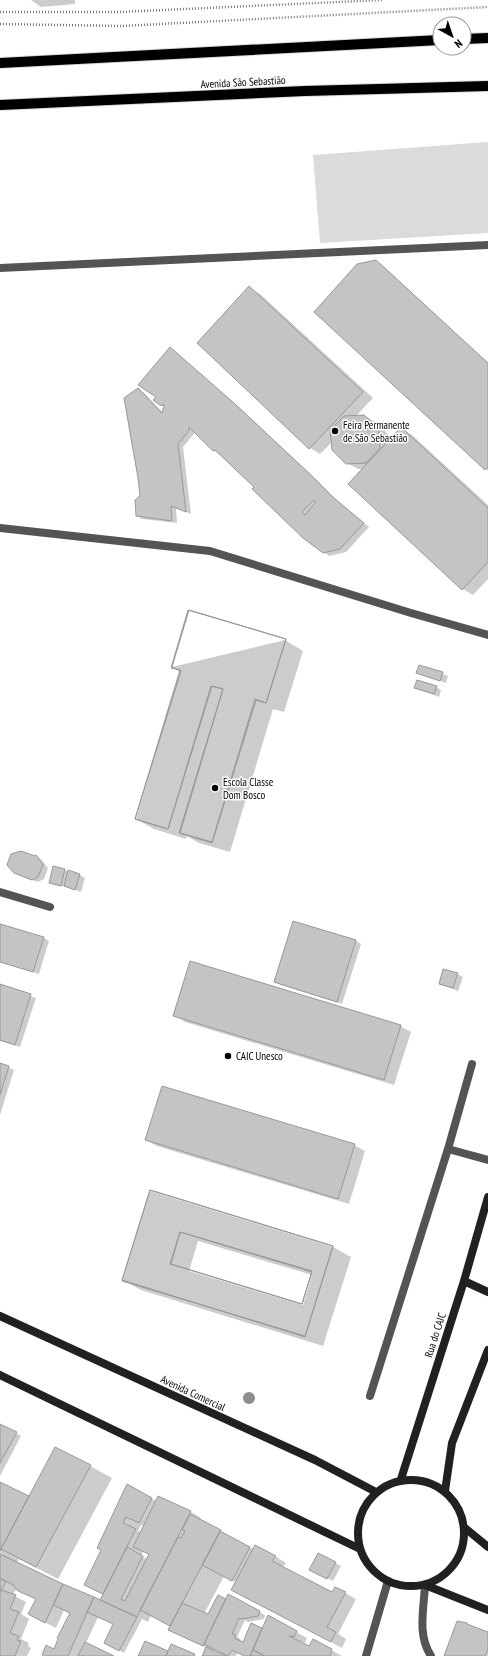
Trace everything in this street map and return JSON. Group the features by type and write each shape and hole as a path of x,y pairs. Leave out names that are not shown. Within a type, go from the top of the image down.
{"main road":[{"path":"472,39 488,38"},
{"path":"0,63 432,40"},
{"name":"Avenida São Sebastião","path":"0,105 305,91 488,86"}],"street":[{"path":"0,268 488,245"},
{"path":"0,528 210,551 411,613 488,635"},
{"path":"0,892 50,908"},
{"path":"370,1396 448,1149 472,1064"},
{"path":"448,1149 488,1160"},
{"name":"Rua do CAIC","path":"401,1480 464,1281 488,1198"},
{"path":"464,1281 488,1292"},
{"name":"Avenida Comercial","path":"0,1318 315,1460 376,1492"},
{"path":"445,1491 452,1443 488,1350"},
{"path":"0,1375 360,1549"},
{"path":"425,1585 442,1576 455,1563 463,1546 465,1528 459,1507 445,1491 425,1480 401,1480 376,1492 363,1508 357,1528 360,1549 366,1562 376,1573 388,1581 406,1586 425,1585 488,1610"},
{"path":"465,1528 488,1547"},
{"path":"366,1656 388,1581"},
{"path":"425,1585 422,1631 425,1646 431,1656"}],"path":[{"path":"0,12 119,12 382,0"},
{"path":"0,24 122,26 488,7"}],"shaded area":[{"path":"488,142 488,233 320,243 313,155"}],"building":[{"path":"376,260 488,363 488,467 485,470 314,312 357,264"},
{"path":"249,286 363,392 309,449 197,343"},
{"path":"170,347 235,404 334,498 364,523 340,549 323,553 303,538 252,489 254,487 215,450 213,451 189,427 189,431 178,444 186,512 171,506 172,521 136,516 135,500 140,496 124,398 138,388 162,413 164,405 163,404 161,406 153,400 156,397 138,385","holes":["314,500 316,502 305,515 302,512"]},
{"path":"364,415 379,428 380,448 366,463 346,464 332,450 330,430 344,416"},
{"path":"401,427 488,508 488,562 462,590 348,484"},
{"path":"188,610 286,639 266,703 255,699 212,842 180,833 223,689 211,686 168,829 135,819 180,670 171,668"},
{"path":"189,610 286,639 266,703 256,700 212,843 179,833 223,689 212,686 168,829 135,819 181,671 172,667"},
{"path":"419,665 443,672 440,681 416,673"},
{"path":"417,680 437,686 434,694 414,688"},
{"path":"21,851 35,856 36,855 43,865 38,877 32,880 14,873 7,865 11,854"},
{"path":"53,866 65,869 61,886 49,883"},
{"path":"68,870 80,874 75,890 64,886"},
{"path":"293,921 356,940 337,1002 274,982"},
{"path":"0,924 44,937 33,972 0,962"},
{"path":"190,961 401,1025 384,1080 173,1016"},
{"path":"443,969 458,973 453,988 439,984"},
{"path":"0,984 31,994 15,1045 0,1040"},
{"path":"0,1063 9,1066 0,1095"},
{"path":"162,1086 355,1144 338,1199 145,1140"},
{"path":"150,1190 333,1246 305,1337 122,1280","holes":["180,1232 312,1271 302,1304 170,1264"]},
{"path":"150,1190 333,1246 305,1336 122,1281","holes":["180,1232 312,1272 302,1304 171,1264"]},
{"path":"0,1424 17,1432 0,1463"},
{"path":"55,1447 91,1465 36,1567 1,1549"},
{"path":"0,1482 29,1496 0,1551"},
{"path":"127,1484 152,1498 139,1523 126,1517 123,1523 136,1529 103,1594 84,1585 101,1550 97,1548"},
{"path":"158,1496 191,1511 137,1617 100,1600 127,1547 143,1556 121,1599 125,1601 149,1554 133,1547"},
{"path":"190,1514 221,1530 170,1626 140,1610 178,1537 181,1538 185,1531 182,1530"},
{"path":"220,1531 250,1547 232,1581 202,1565"},
{"path":"255,1545 276,1556 272,1561 332,1592 335,1587 346,1592 327,1627 336,1632 331,1642 231,1590"},
{"path":"318,1553 336,1562 327,1579 309,1570"},
{"path":"0,1554 63,1584 45,1623 28,1614 36,1599 18,1591 13,1585 0,1578"},
{"path":"0,1578 6,1582 0,1592"},
{"path":"63,1584 94,1597 68,1656 44,1656 42,1655 46,1645 54,1649 58,1639 57,1638 70,1613 53,1605"},
{"path":"1,1590 16,1595 10,1609 19,1612 10,1633 19,1636 17,1640 21,1641 15,1656 0,1656"},
{"path":"228,1594 260,1611 258,1616 242,1619 239,1618 232,1634 236,1635 234,1638 243,1642 251,1623 262,1628 250,1656 244,1656 232,1650 228,1656 204,1644"},
{"path":"218,1595 226,1599 203,1646 168,1630 182,1603 208,1614"},
{"path":"94,1597 137,1617 119,1651 104,1643 113,1624 87,1612"},
{"path":"268,1615 297,1631 294,1637 289,1636 309,1646 313,1639 332,1649 330,1656 265,1656 253,1650"},
{"path":"457,1621 467,1623 488,1632 488,1649 485,1656 444,1656"},
{"path":"145,1641 168,1651 166,1656 138,1656"},
{"path":"85,1642 114,1656 78,1656"},
{"path":"171,1644 195,1654 194,1656 166,1656"},
{"path":"206,1647 226,1656 202,1656"},
{"path":"253,1650 265,1656 250,1656"}],"place":[{"name":"Feira Permanente de São Sebastião","path":"335,431"},
{"name":"Escola Classe Dom Bosco","path":"215,788"},
{"name":"CAIC Unesco","path":"228,1056"}]}
